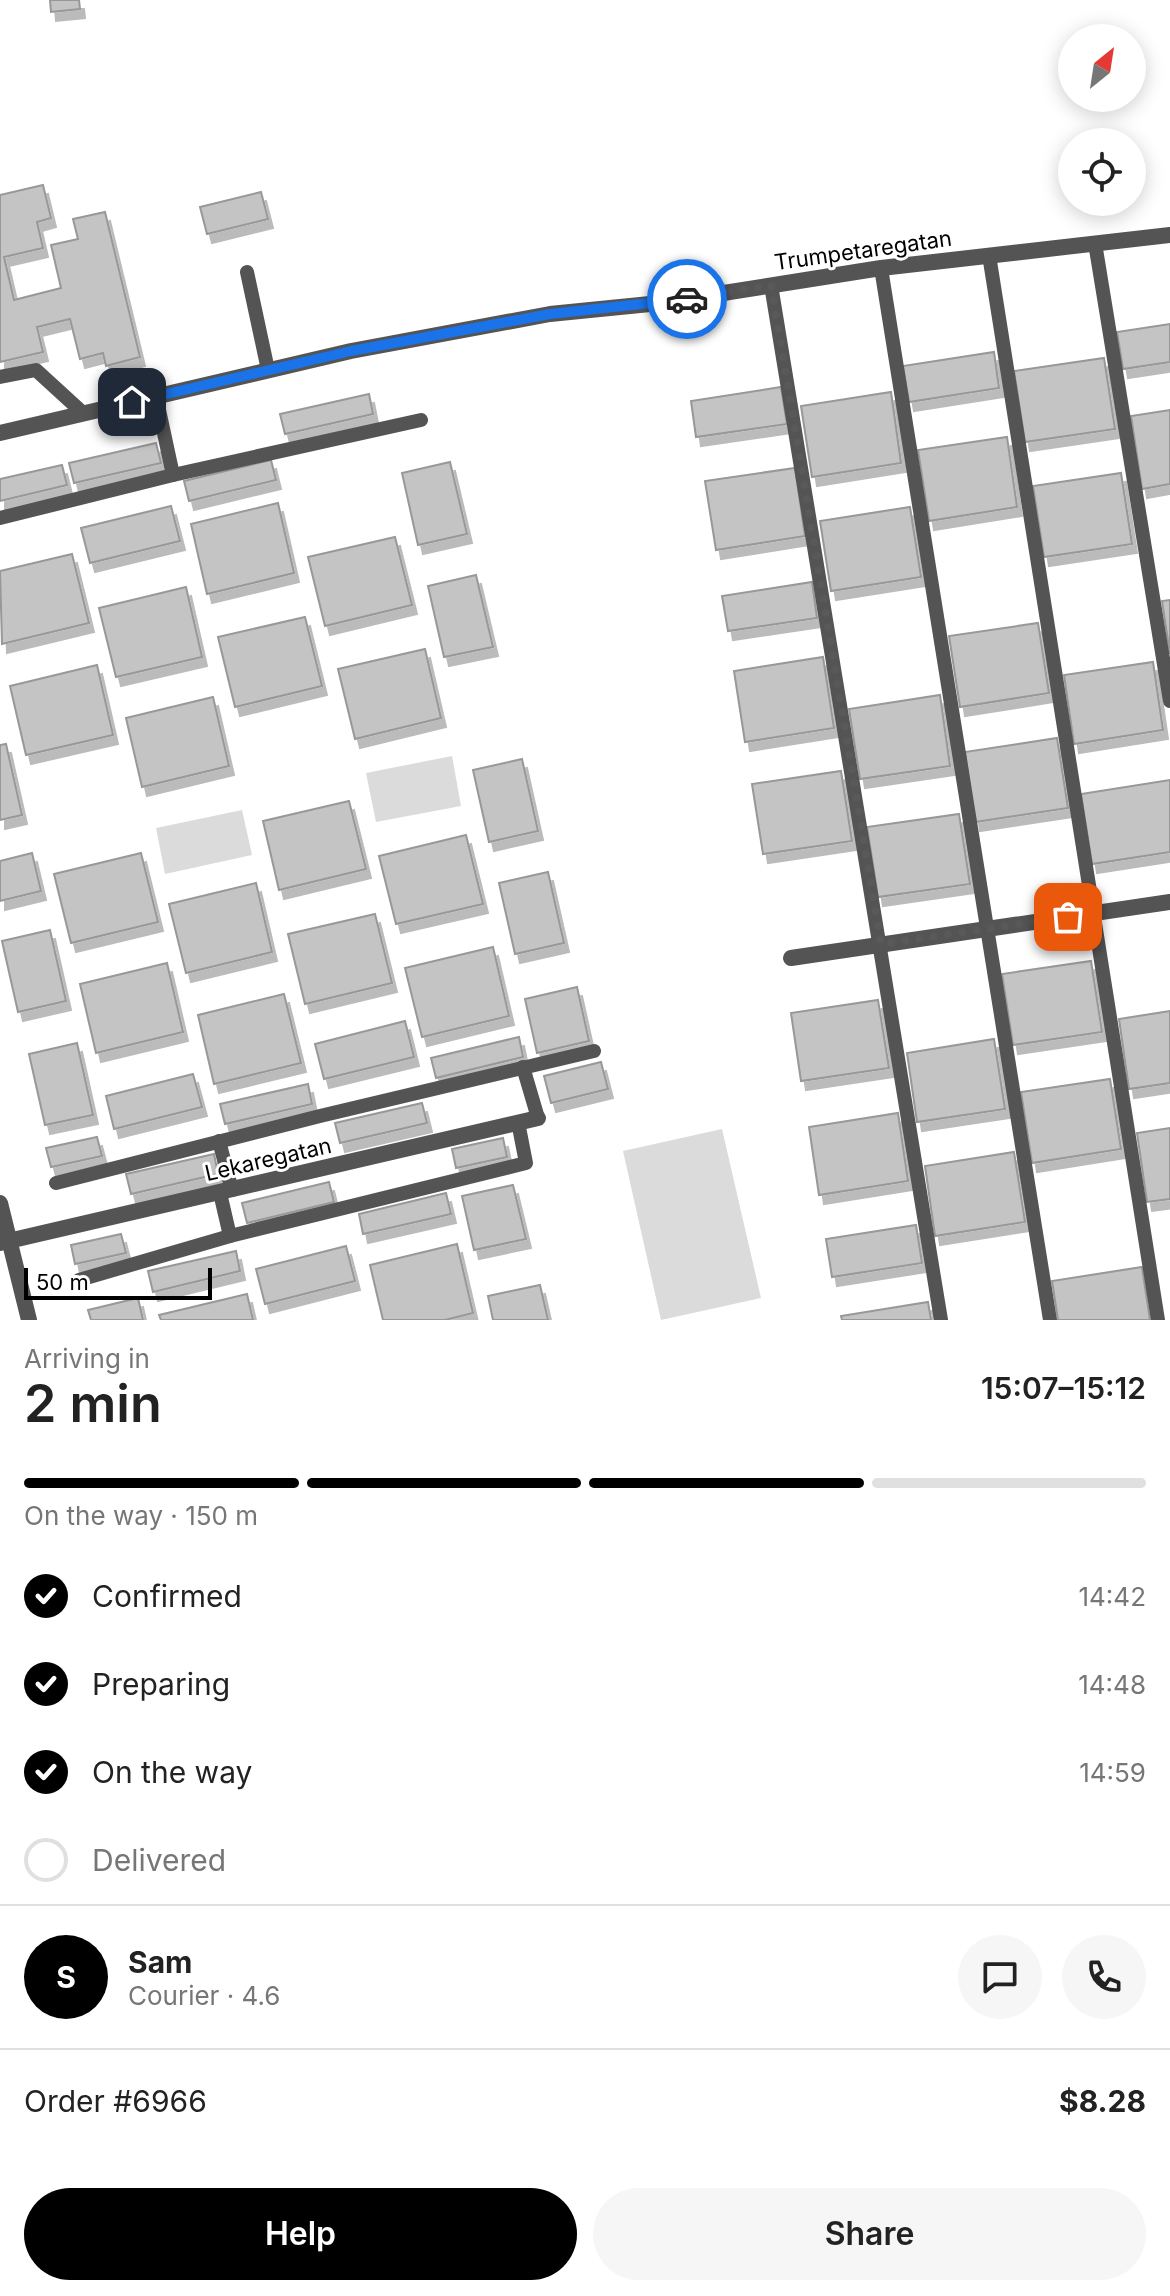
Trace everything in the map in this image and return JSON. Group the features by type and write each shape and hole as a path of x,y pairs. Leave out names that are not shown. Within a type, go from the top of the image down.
{"street":[{"name":"Trumpetaregatan","path":"0,433 351,351 550,314 660,303 881,268 1170,235"},
{"path":"791,958 1170,902"},
{"name":"Lekaregatan","path":"4,1242 538,1118"},
{"path":"0,1203 4,1242 29,1320"}],"lane":[{"path":"1095,243 1170,701"},
{"path":"989,255 1158,1320"},
{"path":"881,268 1050,1320"},
{"path":"247,272 268,370"},
{"path":"771,285 941,1320"},
{"path":"0,377 36,370 83,413"},
{"path":"156,396 173,475"},
{"path":"0,518 173,475 421,420"},
{"path":"56,1183 594,1051"},
{"path":"523,1067 538,1118"},
{"path":"79,1280 230,1236 526,1163 518,1122"},
{"path":"219,1141 230,1236"}],"shaded area":[{"path":"452,756 461,806 376,822 366,773"},
{"path":"242,810 252,855 165,874 156,828"},
{"path":"722,1129 761,1298 661,1320 623,1151"}],"building":[{"path":"50,0 79,0 80,9 51,12"},
{"path":"43,185 51,218 37,222 43,248 4,257 14,300 61,288 51,245 78,239 73,219 105,212 140,357 106,366 103,353 80,359 70,319 37,327 43,352 0,362 0,195"},
{"path":"261,192 268,219 207,234 200,207"},
{"path":"1170,324 1170,362 1123,369 1117,332"},
{"path":"994,352 999,388 909,402 903,366"},
{"path":"1104,358 1115,429 1025,442 1014,371"},
{"path":"781,387 787,424 696,437 691,401"},
{"path":"891,392 901,463 812,477 801,406"},
{"path":"369,394 373,414 285,434 280,414"},
{"path":"1170,410 1170,484 1142,489 1131,416"},
{"path":"1007,437 1017,507 929,521 918,450"},
{"path":"156,443 161,463 74,483 69,463"},
{"path":"271,460 276,480 189,501 184,481"},
{"path":"450,462 467,534 418,545 402,473"},
{"path":"62,465 67,485 0,501 0,479"},
{"path":"795,468 805,536 716,550 705,481"},
{"path":"1121,473 1132,544 1044,557 1033,486"},
{"path":"278,503 294,573 207,594 191,524"},
{"path":"171,506 180,541 90,563 81,528"},
{"path":"910,507 921,577 831,591 820,521"},
{"path":"395,537 412,605 325,626 308,557"},
{"path":"72,554 89,623 2,644 0,571"},
{"path":"476,575 493,647 444,657 428,586"},
{"path":"812,582 817,618 728,631 722,596"},
{"path":"186,587 202,657 116,677 99,608"},
{"path":"1170,600 1170,654 1162,601"},
{"path":"305,617 322,686 235,707 218,637"},
{"path":"1038,623 1049,693 960,707 949,636"},
{"path":"425,649 441,718 355,739 338,669"},
{"path":"823,657 834,728 745,742 734,671"},
{"path":"1153,662 1163,730 1074,744 1064,675"},
{"path":"97,665 113,735 26,755 10,686"},
{"path":"940,695 950,766 860,779 849,709"},
{"path":"213,697 229,766 142,787 126,718"},
{"path":"1057,738 1068,808 975,822 965,752"},
{"path":"6,744 22,815 0,820 0,745"},
{"path":"522,759 538,831 489,842 473,770"},
{"path":"841,771 852,841 763,854 752,784"},
{"path":"1170,780 1170,852 1092,864 1081,794"},
{"path":"349,801 366,869 279,890 263,821"},
{"path":"959,814 970,884 878,897 867,827"},
{"path":"466,835 483,904 396,924 379,856"},
{"path":"32,853 41,891 0,901 0,861"},
{"path":"141,853 158,922 71,943 54,874"},
{"path":"548,872 564,943 515,954 499,883"},
{"path":"256,883 272,952 186,973 169,904"},
{"path":"375,914 392,983 305,1004 288,934"},
{"path":"50,930 66,1001 18,1012 2,941"},
{"path":"493,947 509,1016 422,1037 405,968"},
{"path":"1091,961 1102,1032 1013,1045 1002,974"},
{"path":"167,963 183,1032 96,1053 80,984"},
{"path":"577,987 589,1041 537,1053 525,999"},
{"path":"284,994 301,1063 214,1084 198,1015"},
{"path":"878,1000 889,1068 801,1081 791,1013"},
{"path":"1170,1011 1170,1083 1129,1089 1119,1019"},
{"path":"405,1021 414,1057 324,1079 315,1044"},
{"path":"519,1037 523,1057 436,1078 431,1058"},
{"path":"994,1039 1005,1109 917,1122 907,1053"},
{"path":"77,1043 93,1115 45,1125 29,1054"},
{"path":"601,1062 608,1089 551,1103 544,1076"},
{"path":"193,1074 202,1107 114,1129 106,1096"},
{"path":"1110,1079 1121,1149 1032,1163 1021,1092"},
{"path":"308,1084 312,1104 225,1124 220,1104"},
{"path":"422,1103 427,1123 340,1143 335,1123"},
{"path":"898,1113 908,1181 819,1195 809,1127"},
{"path":"1170,1128 1170,1199 1147,1202 1137,1133"},
{"path":"97,1137 102,1156 51,1167 46,1148"},
{"path":"503,1138 507,1157 456,1168 452,1149"},
{"path":"1014,1152 1025,1222 935,1236 925,1166"},
{"path":"214,1154 218,1174 131,1194 126,1174"},
{"path":"329,1182 334,1202 247,1223 242,1203"},
{"path":"513,1185 526,1239 474,1250 462,1196"},
{"path":"446,1193 451,1214 363,1234 359,1214"},
{"path":"916,1225 922,1263 832,1277 826,1239"},
{"path":"121,1234 126,1253 75,1264 71,1245"},
{"path":"457,1244 473,1313 445,1320 383,1320 370,1265"},
{"path":"346,1246 355,1281 265,1304 256,1269"},
{"path":"236,1251 240,1271 153,1292 148,1271"},
{"path":"1142,1267 1150,1320 1058,1320 1052,1281"},
{"path":"540,1285 548,1320 493,1320 488,1296"},
{"path":"247,1294 253,1320 161,1320 159,1315"},
{"path":"138,1298 143,1320 91,1320 88,1310"},
{"path":"928,1302 931,1320 842,1320 841,1316"}],"way so far":[{"path":"687,299 771,285 881,944 1068,917"}],"route":[{"path":"132,402 351,351 550,314 687,299"}]}
